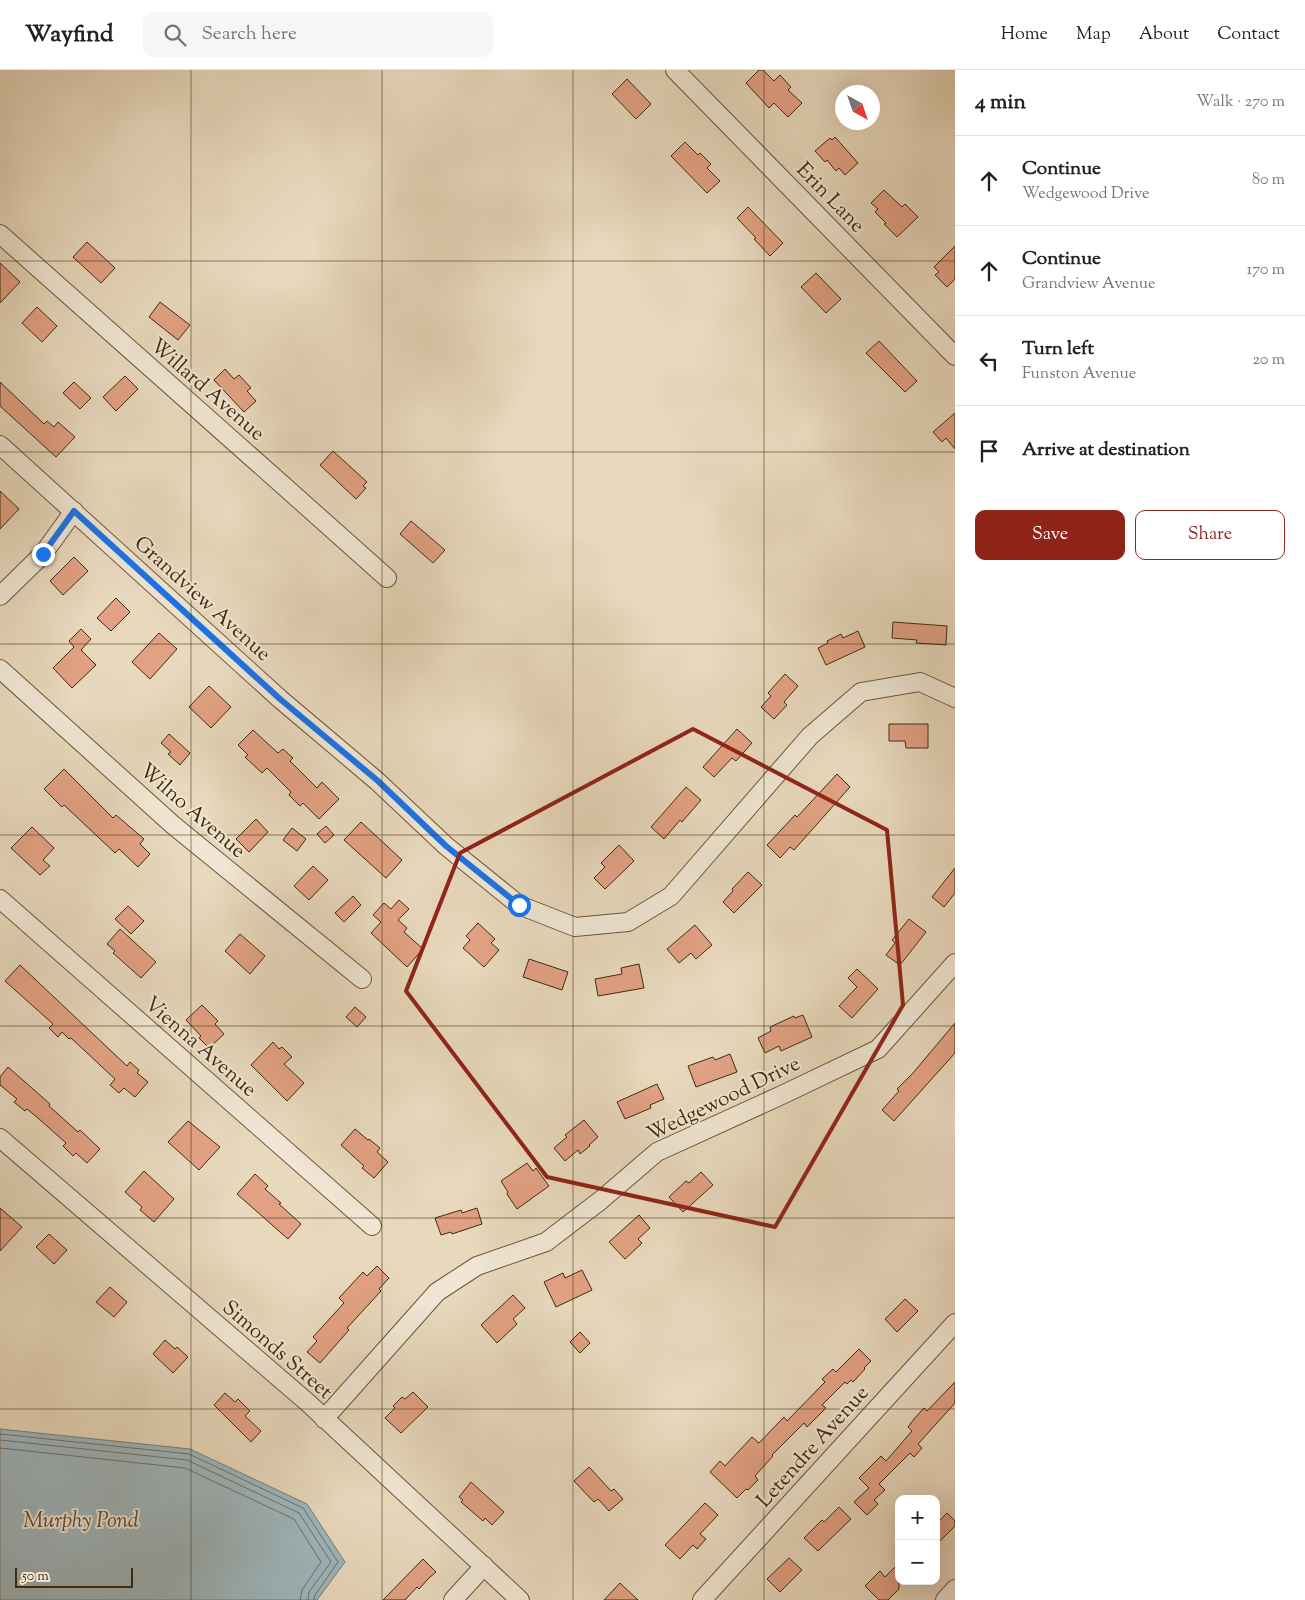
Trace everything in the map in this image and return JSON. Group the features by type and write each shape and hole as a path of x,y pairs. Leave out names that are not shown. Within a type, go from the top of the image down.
{"street":[{"name":"Erin Lane","path":"675,70 955,356"},
{"name":"Willard Avenue","path":"0,234 387,578"},
{"name":"Grandview Avenue","path":"0,445 280,699 378,781 446,846 519,905 575,927 628,922 671,896 810,736 861,692 920,682 955,698"},
{"path":"0,596 43,554 74,511"},
{"name":"Wilno Avenue","path":"0,669 173,825 362,979"},
{"name":"Vienna Avenue","path":"0,899 372,1226"},
{"name":"Wedgewood Drive","path":"324,1419 437,1292 477,1266 546,1242 601,1200 657,1152 878,1049 955,963"},
{"name":"Simonds Street","path":"0,1138 324,1419 520,1600"},
{"name":"Letendre Avenue","path":"702,1600 955,1323"},
{"path":"453,1600 484,1566"},
{"path":"945,1600 955,1589"}],"highlighted area":[{"path":"693,729 887,830 903,1005 775,1227 547,1177 406,991 460,853"}],"water":[{"name":"Murphy Pond","path":"0,1429 190,1449 307,1504 345,1562 317,1600 0,1600"}],"building":[{"path":"759,70 763,70 774,81 780,75 791,87 788,90 802,103 788,117 774,103 769,108 746,83"},
{"path":"627,79 651,104 636,119 612,94"},
{"path":"835,137 858,163 845,175 839,168 836,171 827,160 825,162 815,151 830,138 832,140"},
{"path":"685,142 698,155 700,153 711,164 707,168 720,181 707,193 671,156"},
{"path":"884,190 902,207 905,204 918,217 897,237 884,224 886,223 875,212 878,209 871,203"},
{"path":"748,207 783,243 770,256 737,218"},
{"path":"87,242 115,268 101,283 73,257"},
{"path":"955,246 955,279 947,287 935,275 939,272 934,267"},
{"path":"0,263 20,282 0,303"},
{"path":"816,273 841,299 826,313 801,287"},
{"path":"160,302 190,325 178,340 149,317"},
{"path":"37,307 57,326 42,342 22,323"},
{"path":"879,341 917,381 905,392 866,353"},
{"path":"225,369 234,379 239,375 251,388 247,391 256,401 244,412 214,380"},
{"path":"125,376 138,389 116,411 103,397"},
{"path":"0,382 44,424 47,421 54,427 58,422 75,437 56,457 0,406"},
{"path":"74,382 91,398 80,409 63,393"},
{"path":"955,413 955,449 946,438 942,442 933,432"},
{"path":"333,451 367,482 363,486 366,488 356,499 320,465"},
{"path":"0,491 19,509 0,529"},
{"path":"411,521 445,550 433,563 400,534"},
{"path":"74,557 88,571 63,595 50,581"},
{"path":"116,598 130,612 111,631 97,618"},
{"path":"893,622 947,626 946,645 916,643 917,640 892,638"},
{"path":"81,629 91,639 81,650 96,665 72,688 53,668 74,647 69,641"},
{"path":"858,631 865,647 826,665 818,648 841,634 843,638"},
{"path":"159,633 177,649 150,679 132,662"},
{"path":"785,674 798,686 784,702 787,705 774,719 761,707 771,696 768,693"},
{"path":"209,686 231,707 211,728 189,707"},
{"path":"889,724 928,724 928,748 906,748 905,741 889,741"},
{"path":"737,729 752,743 736,761 732,758 714,777 703,767"},
{"path":"253,730 278,753 283,749 293,758 290,761 317,788 322,782 339,799 319,819 303,803 300,806 289,795 291,792 267,768 262,773 245,757 248,755 238,745"},
{"path":"169,734 190,753 180,765 168,754 171,752 161,743"},
{"path":"64,769 113,818 116,815 144,839 140,844 150,854 138,867 119,849 115,853 64,805 62,807 44,789"},
{"path":"837,774 850,787 794,850 790,847 780,858 767,845 795,815 797,817"},
{"path":"686,787 701,800 664,839 651,827"},
{"path":"256,819 268,832 249,852 236,839"},
{"path":"361,822 402,860 386,878 344,840"},
{"path":"326,826 334,835 325,843 317,834"},
{"path":"32,827 54,848 43,860 50,866 40,875 11,848"},
{"path":"292,828 306,839 297,851 283,840"},
{"path":"619,845 634,861 605,889 594,878 605,867 601,863"},
{"path":"313,866 328,880 309,900 294,886"},
{"path":"955,868 955,893 944,907 932,897"},
{"path":"748,872 762,885 734,913 723,902"},
{"path":"353,896 361,905 344,922 335,913"},
{"path":"399,900 409,909 398,920 407,928 404,932 423,949 407,967 371,933 381,922 373,915 384,903 391,909"},
{"path":"128,906 144,921 131,934 115,919"},
{"path":"909,919 926,932 900,965 886,955 895,943 892,940"},
{"path":"478,923 495,939 491,943 499,950 484,967 463,948 470,940 466,936"},
{"path":"695,925 712,945 696,959 691,953 679,963 667,949"},
{"path":"120,929 156,962 141,978 113,953 115,951 107,944"},
{"path":"240,934 265,956 250,974 225,951"},
{"path":"529,959 568,972 562,990 523,977"},
{"path":"639,964 644,988 598,996 595,979 622,974 621,968"},
{"path":"20,965 127,1066 130,1062 139,1070 137,1073 148,1082 135,1097 124,1088 119,1093 110,1085 115,1079 71,1038 69,1039 62,1032 58,1037 49,1028 53,1024 5,981"},
{"path":"857,969 878,989 852,1018 839,1006 857,987 848,978"},
{"path":"202,1005 218,1021 215,1024 224,1034 209,1048 186,1020"},
{"path":"355,1007 366,1017 357,1027 346,1017"},
{"path":"803,1015 812,1037 781,1051 779,1046 765,1053 758,1038 771,1031 770,1027 794,1016 795,1018"},
{"path":"955,1023 955,1053 894,1121 882,1110 899,1091 897,1089"},
{"path":"273,1042 279,1049 282,1047 292,1057 284,1064 304,1083 287,1101 251,1065"},
{"path":"730,1054 737,1072 696,1087 688,1066 713,1057 715,1060"},
{"path":"8,1067 78,1132 80,1130 100,1149 87,1163 76,1153 73,1156 63,1146 66,1143 27,1109 25,1111 14,1102 17,1099 0,1085 0,1077"},
{"path":"657,1084 664,1099 650,1105 651,1108 625,1119 617,1102"},
{"path":"584,1120 598,1137 580,1154 578,1150 565,1161 554,1148 567,1137 565,1135"},
{"path":"188,1121 220,1147 199,1170 168,1142"},
{"path":"355,1129 380,1148 377,1152 388,1162 374,1178 341,1145"},
{"path":"527,1163 533,1171 536,1168 549,1186 517,1209 501,1181"},
{"path":"144,1171 174,1199 154,1222 140,1210 142,1207 125,1192"},
{"path":"701,1172 713,1185 683,1212 669,1197 686,1181 689,1183"},
{"path":"255,1174 268,1186 265,1189 301,1224 288,1239 237,1194"},
{"path":"0,1208 22,1227 0,1251"},
{"path":"477,1208 482,1224 452,1234 451,1232 441,1235 435,1218 461,1210 462,1213"},
{"path":"639,1215 650,1228 638,1239 642,1243 625,1259 609,1242"},
{"path":"49,1234 67,1250 54,1264 36,1247"},
{"path":"377,1266 389,1278 379,1289 381,1291 347,1328 349,1330 320,1363 307,1352 317,1341 313,1337 344,1303 339,1298 363,1272 367,1276"},
{"path":"582,1270 592,1290 556,1307 544,1282 563,1273 565,1278"},
{"path":"110,1287 127,1302 114,1317 96,1302"},
{"path":"513,1295 525,1308 513,1319 517,1324 497,1343 481,1325"},
{"path":"905,1299 918,1311 897,1332 885,1319"},
{"path":"580,1332 590,1343 580,1353 570,1342"},
{"path":"165,1340 175,1349 177,1347 188,1357 173,1373 153,1354"},
{"path":"859,1349 871,1361 865,1369 853,1382 851,1380 847,1384 845,1382 822,1405 826,1408 807,1427 804,1423 772,1455 755,1476 758,1480 748,1490 746,1489 737,1498 710,1472 720,1461 725,1466 752,1437 759,1443 784,1417 787,1421 825,1382 822,1379 833,1369 836,1372"},
{"path":"955,1382 955,1403 918,1444 922,1448 914,1457 910,1453 879,1484 885,1490 874,1500 878,1504 867,1515 854,1502 869,1488 859,1478 881,1456 886,1461 912,1431 908,1427 914,1419 924,1408 927,1411"},
{"path":"413,1392 428,1407 401,1433 385,1418 402,1397 405,1399"},
{"path":"225,1393 235,1402 238,1399 250,1411 245,1416 261,1431 251,1442 214,1405"},
{"path":"589,1467 611,1491 614,1489 623,1499 609,1511 598,1499 594,1502 574,1481"},
{"path":"471,1482 504,1512 492,1525 485,1518 483,1521 461,1502 463,1500 459,1497"},
{"path":"705,1503 718,1515 700,1534 706,1539 697,1549 693,1545 680,1559 665,1545"},
{"path":"839,1507 851,1519 818,1551 804,1538 822,1520 824,1522"},
{"path":"947,1513 955,1521 955,1526 940,1541 940,1540 940,1520"},
{"path":"789,1558 802,1570 780,1592 767,1579"},
{"path":"423,1559 436,1572 419,1589 417,1587 405,1600 383,1600"},
{"path":"895,1567 895,1585 899,1585 899,1589 888,1600 879,1600 865,1586 880,1571 885,1577"},
{"path":"620,1583 638,1600 604,1600"}],"route":[{"path":"43,554 74,511 280,699 378,781 446,846 519,905"}]}
